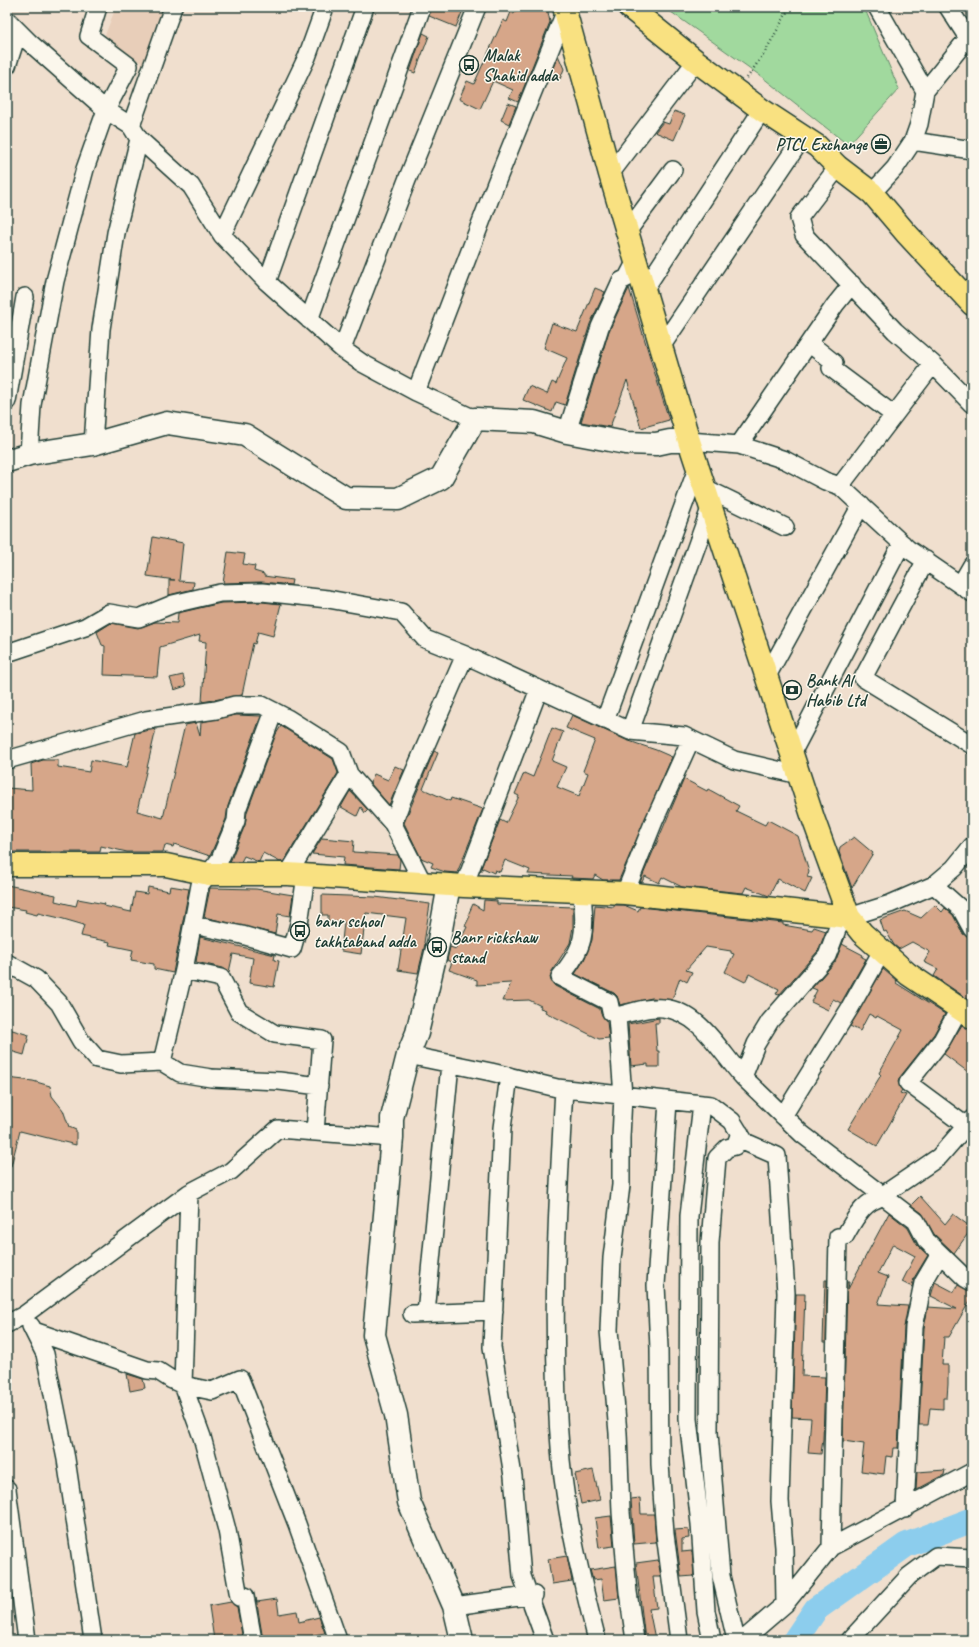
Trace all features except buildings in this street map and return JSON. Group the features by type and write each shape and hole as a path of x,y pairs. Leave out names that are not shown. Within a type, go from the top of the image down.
{"main road":[{"path":"629,7 696,61 762,110 817,146 838,167 872,193 906,234 972,304"},
{"path":"565,8 610,174 689,441 799,775 849,917 862,933 908,974 966,1013"},
{"path":"7,461 29,454 93,444 167,423 245,435 346,498 398,499 440,478 475,419 534,422 567,432 626,443 656,444 670,441 689,441"},
{"path":"7,865 166,865 209,874 297,874 457,885 625,893 849,917"},
{"path":"457,885 439,940 417,1033 408,1055 392,1118 392,1138 374,1335 396,1416 409,1502 454,1606 462,1640"}],"street":[{"path":"29,454 32,404 55,281 85,169 106,110 129,66 89,36 98,7"},
{"path":"93,444 101,329 113,248 135,133 173,7"},
{"path":"222,235 307,57 326,7"},
{"path":"267,282 365,7"},
{"path":"309,320 422,7"},
{"path":"342,349 407,180 477,7"},
{"path":"877,7 925,91"},
{"path":"872,193 895,168 913,141 919,124 925,91 970,36 948,7"},
{"path":"416,392 565,8"},
{"path":"13,26 106,110 135,133 191,186 222,235 267,282 342,349 362,363 416,392 475,419"},
{"path":"7,66 13,26"},
{"path":"610,174 696,61"},
{"path":"644,290 762,110"},
{"path":"661,346 804,138"},
{"path":"913,141 972,150"},
{"path":"838,167 799,218 804,235 896,331 933,364 972,404"},
{"path":"627,232 673,170"},
{"path":"567,432 600,327 620,281 627,278 636,261"},
{"path":"739,445 809,343 852,284"},
{"path":"7,401 25,297"},
{"path":"809,343 834,363 831,368 894,415"},
{"path":"840,486 933,364"},
{"path":"689,441 739,445 785,460 825,481 840,486 902,543 967,588 972,565"},
{"path":"605,720 698,466"},
{"path":"630,731 708,497 785,527"},
{"path":"767,676 861,506"},
{"path":"792,753 902,543"},
{"path":"926,560 863,678 972,745"},
{"path":"7,654 85,627 109,613 139,618 174,604 220,592 262,592 328,599 401,612 425,639 465,655 630,731 684,736 734,760 799,775"},
{"path":"393,824 465,655"},
{"path":"457,885 539,689"},
{"path":"7,760 146,720 216,710 235,705 262,705 341,752 349,774 393,824 423,883"},
{"path":"162,1062 184,970 200,885 220,859 236,821 237,810 274,711"},
{"path":"625,893 654,821 691,739"},
{"path":"193,925 242,935 292,949 299,924 297,874 349,774"},
{"path":"743,1077 756,1044 770,1021 827,956 838,927 849,917 890,904 934,885 954,868 972,846"},
{"path":"934,885 961,909 972,929"},
{"path":"582,892 585,925 581,947 572,963 560,977 609,1002 611,1012 617,1016 662,1007 684,1014 707,1032 743,1077 802,1134 916,1221 926,1240 965,1278 972,1282"},
{"path":"783,1116 850,1008 882,951"},
{"path":"7,963 36,979 59,1003 81,1041 97,1059 121,1064 162,1062 180,1073 211,1078 279,1081 319,1086"},
{"path":"184,970 221,978 239,1012 275,1034 322,1040 315,1132"},
{"path":"831,1547 838,1237 845,1236 851,1225 869,1202 883,1195 939,1158 969,1122 908,1083 942,1040 966,1013"},
{"path":"617,1016 623,1096 621,1185 612,1258 609,1330 618,1433 620,1512 628,1592 635,1640"},
{"path":"408,1055 564,1089 711,1105 732,1121 745,1142 777,1156 786,1293 780,1501 784,1547 785,1604"},
{"path":"450,1064 419,1314 494,1311"},
{"path":"509,1076 502,1128 492,1347 513,1476 522,1576 531,1595 546,1640"},
{"path":"564,1089 556,1253 555,1349 561,1461 577,1561 597,1640"},
{"path":"668,1101 656,1285 659,1348 660,1464 666,1534 679,1640"},
{"path":"702,1104 689,1216 688,1418 700,1524 706,1611 712,1640"},
{"path":"7,1324 24,1315 189,1194 231,1171 278,1129 392,1138"},
{"path":"736,1640 721,1576 709,1434 710,1242 717,1158 727,1148 735,1146 740,1133"},
{"path":"189,1194 183,1385 204,1444 227,1530 239,1597 245,1596 253,1640"},
{"path":"905,1509 914,1327 923,1283 940,1254"},
{"path":"24,1315 34,1331 45,1354 66,1459 93,1640"},
{"path":"34,1331 147,1370 158,1371 183,1385 212,1391 240,1379 297,1524 338,1640"},
{"path":"743,1640 785,1604 831,1547 905,1509 972,1472"},
{"path":"7,1489 27,1640"},
{"path":"850,1640 909,1576 936,1556 972,1558"},
{"path":"454,1606 531,1595"}],"path":[{"path":"737,91 765,52 790,7"}],"shaded area":[{"path":"116,7 165,7 145,66 127,52 103,40"}],"green space":[{"path":"664,7 864,7 899,89 848,145 762,77"}],"waterway":[{"path":"795,1640 816,1609 906,1545 972,1520"}],"place":[{"name":"Malak Shahid adda","path":"469,65"},
{"name":"PTCL Exchange","path":"881,144"},
{"name":"Bank Al Habib Ltd","path":"792,690"},
{"name":"banr school takhtaband adda","path":"300,931"},
{"name":"Banr rickshaw stand","path":"437,947"}]}
